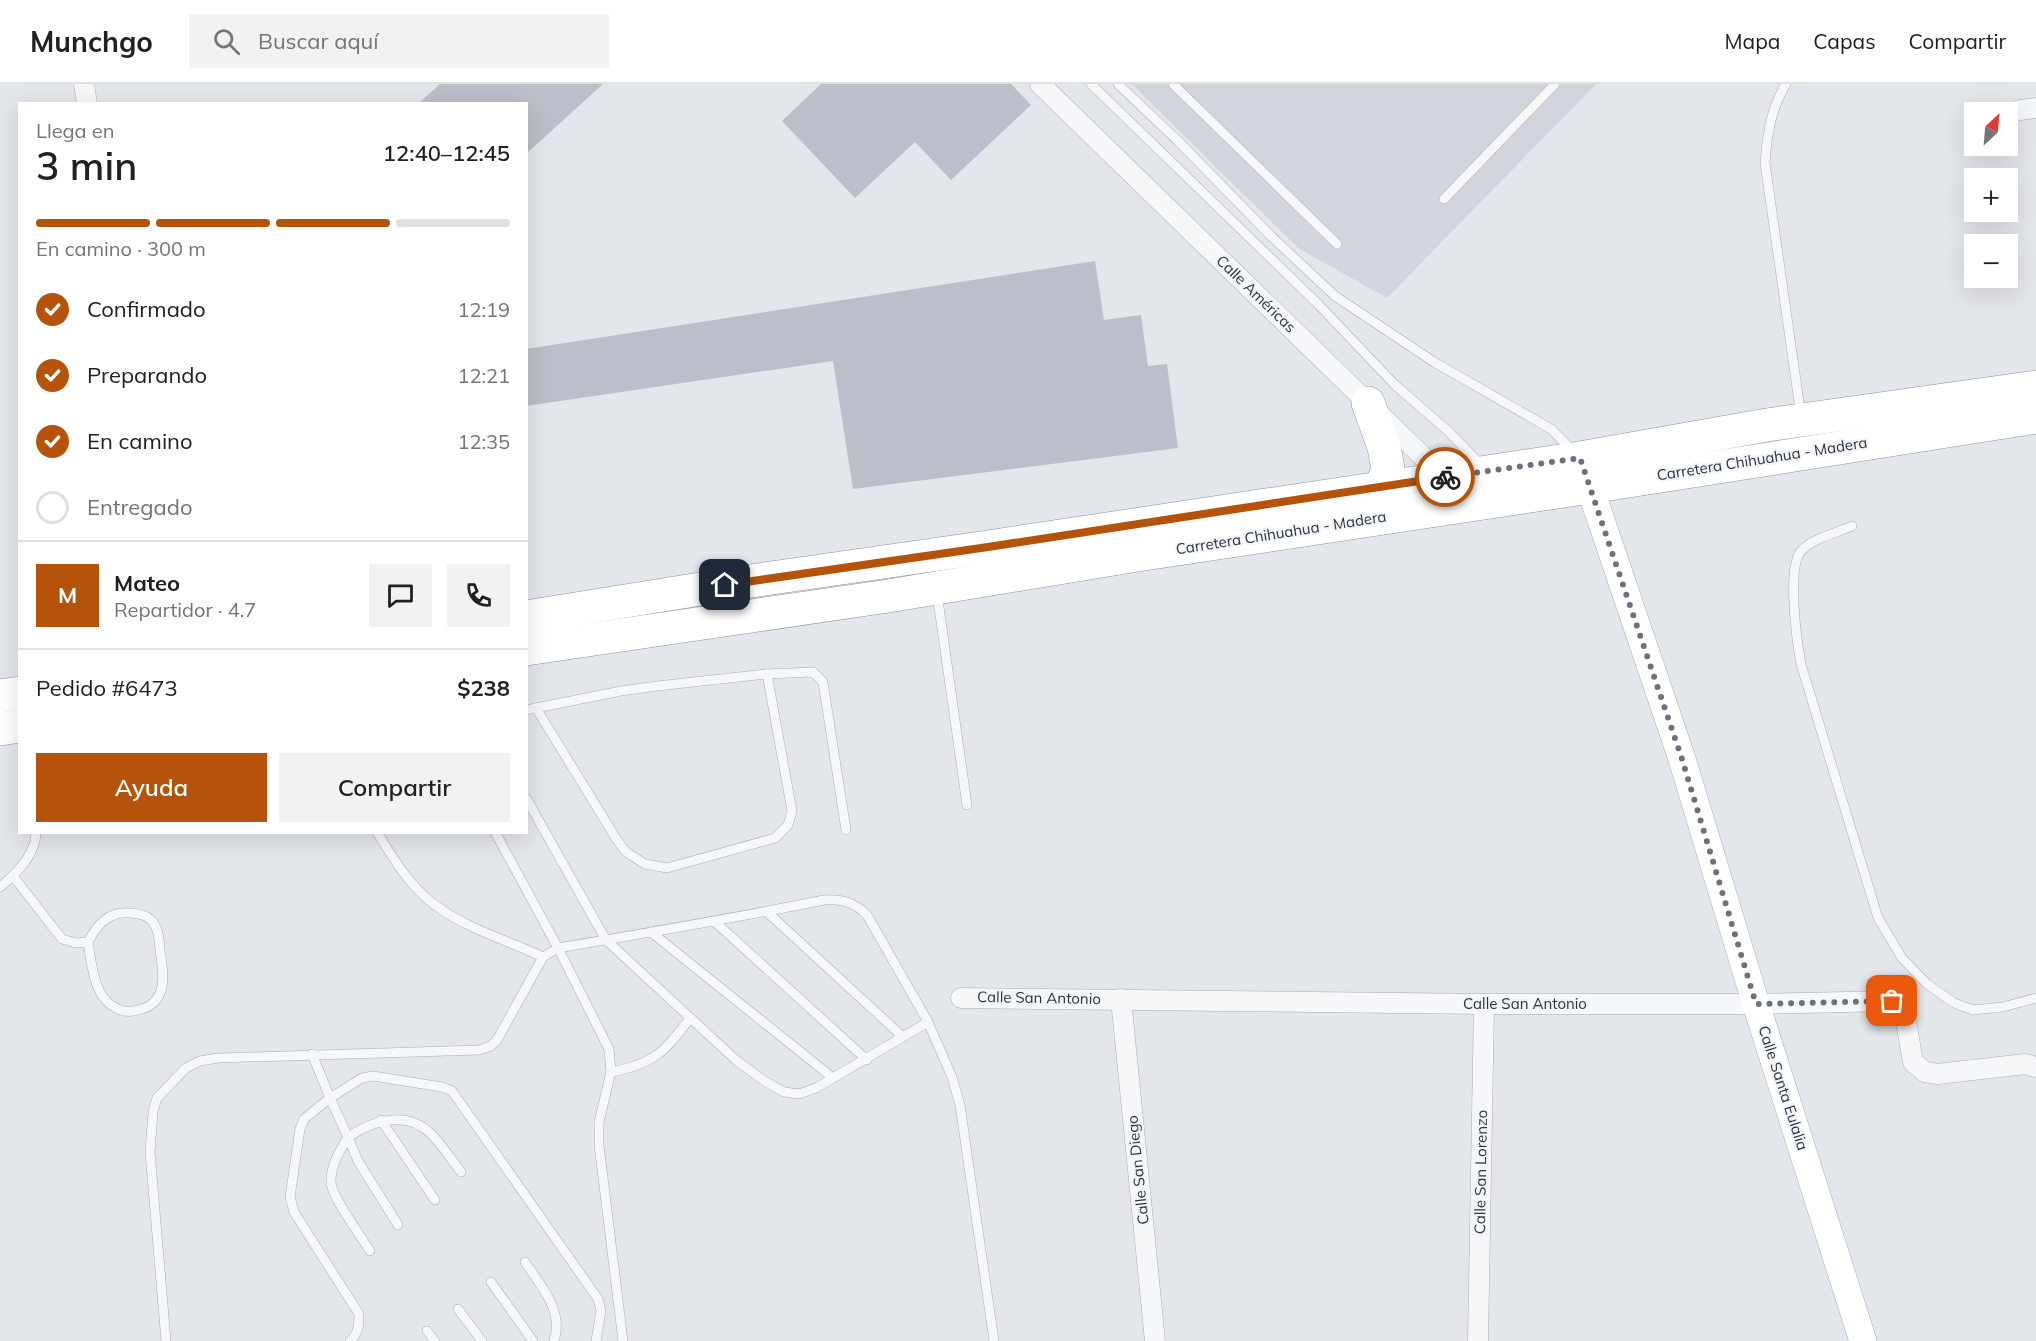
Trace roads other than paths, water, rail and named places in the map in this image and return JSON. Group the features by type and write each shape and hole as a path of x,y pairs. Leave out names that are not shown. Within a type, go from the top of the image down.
{"highway":[{"name":"Carretera Chihuahua - Madera","path":"1585,472 1767,425 1802,422 2036,387"},
{"path":"1368,403 1384,447 1388,469 1381,487"},
{"name":"Carretera Chihuahua - Madera","path":"528,649 760,615 933,572 1381,487 1445,477 1500,484 2036,417"},
{"name":"Carretera Chihuahua - Madera","path":"528,617 744,582 933,572 1137,555 1471,504 1500,484"},
{"path":"744,582 741,590 743,602 747,608 760,615"},
{"path":"689,590 700,607 693,624"},
{"path":"0,696 18,693"},
{"path":"0,729 18,726"}],"street":[{"path":"84,84 87,102"},
{"name":"Calle Américas","path":"1040,84 1471,504"},
{"name":"Calle Santa Eulalia","path":"1585,472 1682,759 1756,1004 1863,1341"},
{"name":"Calle San Antonio","path":"961,998 1484,1004 1756,1004 1892,1001 1897,1002 1904,1010 1913,1062 1925,1072 1938,1074 2025,1065 2036,1067"},
{"name":"Calle San Diego","path":"1121,999 1155,1341"},
{"name":"Calle San Lorenzo","path":"1478,1341 1484,1004"}],"lane":[{"path":"1091,84 1318,304 1395,385 1448,431 1500,484"},
{"path":"1118,84 1178,141 1272,237 1335,296 1434,362 1551,429 1585,472"},
{"path":"1173,84 1337,244"},
{"path":"1444,199 1555,84"},
{"path":"1786,84 1773,113 1767,135 1765,163 1802,422"},
{"path":"1852,526 1809,544 1800,551 1796,559 1794,572 1797,641 1801,664 1878,918 1902,958 1927,984 1954,1004 1973,1010 2003,1007 2036,998"},
{"path":"933,572 967,805"},
{"path":"767,674 792,811 788,825 775,838 667,867 645,864 621,846 531,709 621,691 767,674 805,671 818,675 823,682 846,830"},
{"path":"528,802 606,940 737,1061 784,1092 799,1094 816,1088 928,1022"},
{"path":"0,887 13,876 30,855 36,834"},
{"path":"378,834 412,883 433,904 468,925 543,957"},
{"path":"496,834 558,948 609,1049 611,1072 599,1122 599,1146 623,1341"},
{"path":"13,876 62,939 76,943 88,942"},
{"path":"166,1341 150,1152 153,1112 157,1098 186,1068 200,1061 218,1058 479,1050 491,1046 497,1040 543,957 558,948 824,900 849,902 859,907 867,915 928,1022 952,1077 960,1105 994,1341"},
{"path":"123,912 143,915 152,921 157,930 164,970 161,993 153,1006 125,1011 110,1005 100,993 94,976 88,942 104,919 123,912"},
{"path":"767,912 903,1037"},
{"path":"714,921 867,1060"},
{"path":"651,932 833,1078"},
{"path":"611,1072 648,1062 664,1051 690,1018"},
{"path":"312,1054 358,1161 398,1225"},
{"path":"350,1341 360,1327 359,1314 294,1212 290,1197 300,1129 304,1119 330,1098 362,1078 373,1076 448,1088 456,1094 598,1299 601,1311 596,1341"},
{"path":"381,1120 435,1200"},
{"path":"370,1251 332,1191 332,1173 337,1156 348,1137 381,1120 420,1125 432,1134 461,1172"},
{"path":"525,1262 551,1301 557,1317 558,1328 554,1341"},
{"path":"491,1282 533,1341"},
{"path":"458,1309 482,1341"},
{"path":"427,1331 435,1341"}]}
